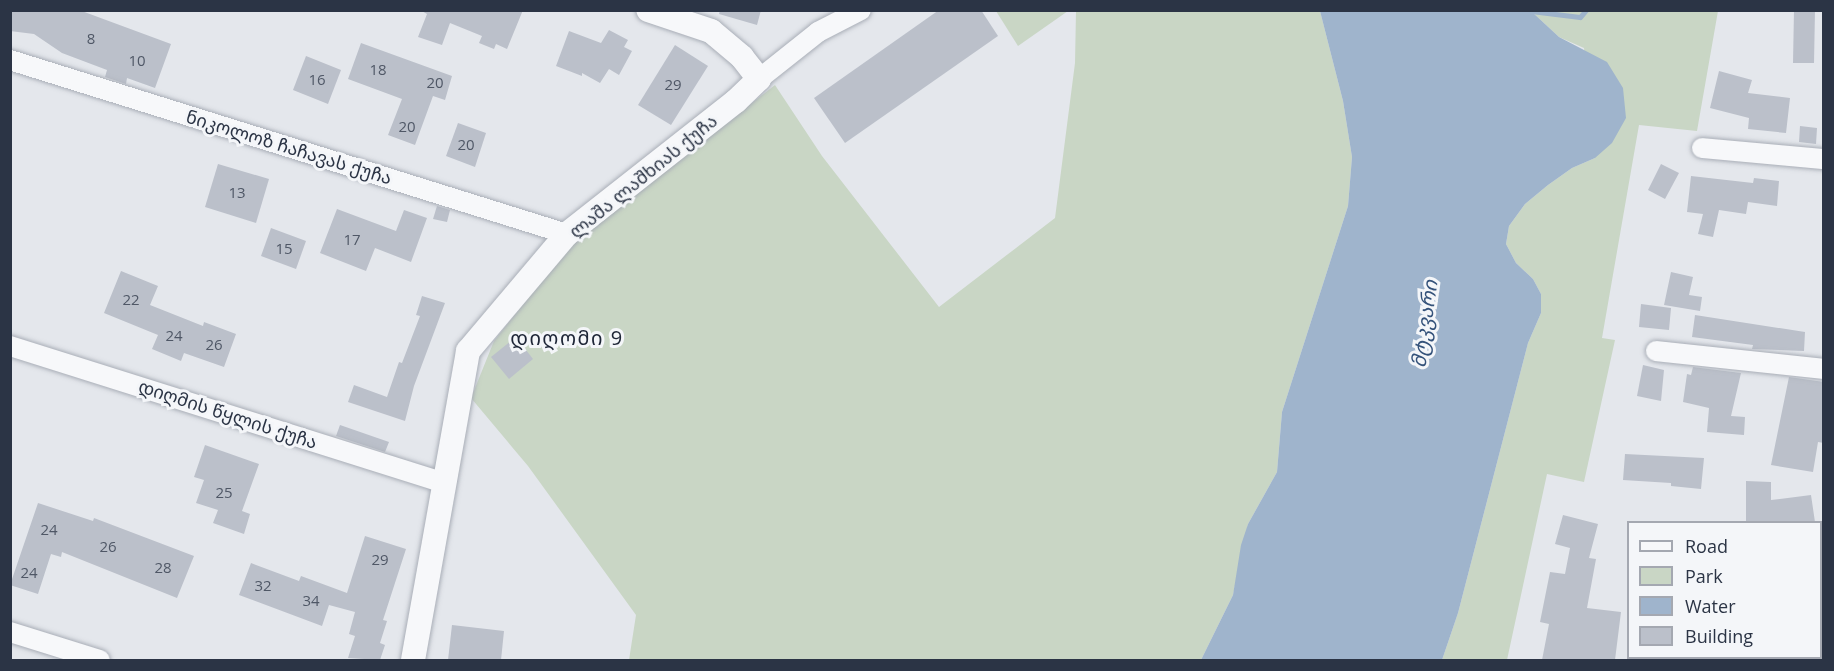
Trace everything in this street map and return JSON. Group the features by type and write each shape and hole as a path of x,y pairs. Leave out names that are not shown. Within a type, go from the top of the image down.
{"street":[{"path":"648,10 711,31 742,57 759,80"},
{"name":"ლაშა ლაშხიას ქუჩა","path":"413,660 468,351 567,234 736,101 819,32 861,10"},
{"name":"ნიკოლოზ ჩაჩავას ქუჩა","path":"10,60 567,234"},
{"path":"1702,148 1824,159"},
{"name":"დიღმის წყლის ქუჩა","path":"10,346 445,483"},
{"path":"1656,351 1824,369"},
{"path":"10,632 100,660"}],"green space":[{"path":"996,11 1068,11 1018,46"},
{"path":"1076,11 1320,11 1343,101 1352,157 1348,206 1282,412 1277,472 1248,524 1233,595 1201,660 629,660 636,615 528,466 471,398 494,341 579,233 630,198 775,85 822,156 939,307 1055,218 1075,63"},
{"path":"1531,11 1718,11 1697,131 1639,125 1602,338 1615,340 1584,482 1547,474 1507,660 1442,660 1458,613 1528,343 1541,313 1541,294 1533,279 1516,263 1506,244 1509,226 1525,204 1548,185 1572,168 1595,158 1584,48 1559,37"}],"water":[{"name":"მტკვარი","path":"1320,11 1531,11 1559,37 1607,62 1623,88 1626,118 1612,143 1595,158 1572,168 1548,185 1525,204 1509,226 1506,244 1516,263 1533,279 1541,294 1541,313 1528,343 1458,613 1442,660 1201,660 1233,595 1241,545 1248,524 1277,472 1282,412 1348,206 1352,157 1343,101"}],"building":[{"path":"10,10 79,10 171,44 155,88 127,78 126,84 105,77 107,70 62,53 34,34 10,31"},
{"path":"420,10 523,10 507,49 496,44 494,49 479,43 482,36 450,23 442,45 418,37 427,14"},
{"path":"720,10 761,10 757,25 719,14"},
{"path":"939,10 981,10 998,36 845,143 814,98"},
{"path":"1794,10 1815,10 1814,63 1793,63"},
{"path":"609,30 628,40 624,47 632,51 619,75 609,69 600,83 582,73 582,76 556,66 569,31 601,43"},
{"path":"361,43 452,76 445,100 433,96 415,145 388,135 402,99 348,79"},
{"path":"675,45 708,66 671,125 638,105"},
{"path":"306,56 341,70 328,104 293,90"},
{"path":"1719,71 1752,80 1748,93 1790,98 1786,133 1748,129 1749,118 1710,108"},
{"path":"458,123 486,133 475,167 446,156"},
{"path":"1800,126 1817,128 1816,144 1799,142"},
{"path":"218,164 269,179 256,223 205,207"},
{"path":"1661,164 1679,173 1665,199 1648,190"},
{"path":"1691,176 1753,183 1754,178 1779,181 1777,206 1748,202 1746,214 1719,210 1713,237 1698,234 1703,214 1687,212"},
{"path":"437,206 450,210 447,222 433,219"},
{"path":"337,209 396,231 404,210 427,218 411,262 375,248 366,271 320,253"},
{"path":"271,228 306,241 296,269 261,256"},
{"path":"121,271 158,286 150,305 203,326 204,322 236,334 224,367 184,353 181,361 152,349 158,335 104,313"},
{"path":"1671,272 1693,277 1689,295 1702,297 1700,311 1664,305"},
{"path":"422,296 445,303 414,386 405,421 348,402 354,385 387,397 399,362 402,363 420,316 416,315"},
{"path":"1641,304 1671,308 1669,330 1639,327"},
{"path":"1695,315 1805,332 1804,351 1752,349 1753,345 1692,337"},
{"path":"516,337 533,359 509,379 491,357"},
{"path":"1643,365 1664,370 1661,401 1637,396"},
{"path":"1693,367 1741,373 1731,416 1745,417 1744,435 1707,432 1709,408 1683,402 1687,374 1691,375"},
{"path":"1789,377 1824,382 1824,443 1818,442 1813,472 1771,465"},
{"path":"340,425 389,442 385,452 336,436"},
{"path":"205,445 259,464 242,511 250,514 244,534 213,523 218,510 196,503 204,480 194,477"},
{"path":"1625,454 1704,458 1701,489 1671,486 1671,483 1623,480"},
{"path":"1746,481 1771,482 1771,500 1811,495 1815,521 1746,521"},
{"path":"38,503 93,521 94,518 194,556 177,598 62,552 61,557 51,554 38,594 10,585"},
{"path":"1563,515 1598,524 1589,558 1596,559 1587,608 1621,612 1615,660 1542,660 1549,624 1540,622 1550,572 1565,574 1570,548 1555,544"},
{"path":"365,536 406,549 383,620 387,621 380,643 385,645 380,660 348,658 355,636 349,634 355,612 329,605 322,626 239,595 251,563 299,581 301,576 347,593"},
{"path":"452,625 504,631 501,660 448,660"}],"waterway":[{"path":"1525,13 1531,11 1580,17 1586,10"}],"district":[{"name":"დიღომი 9","path":"567,337"}]}
